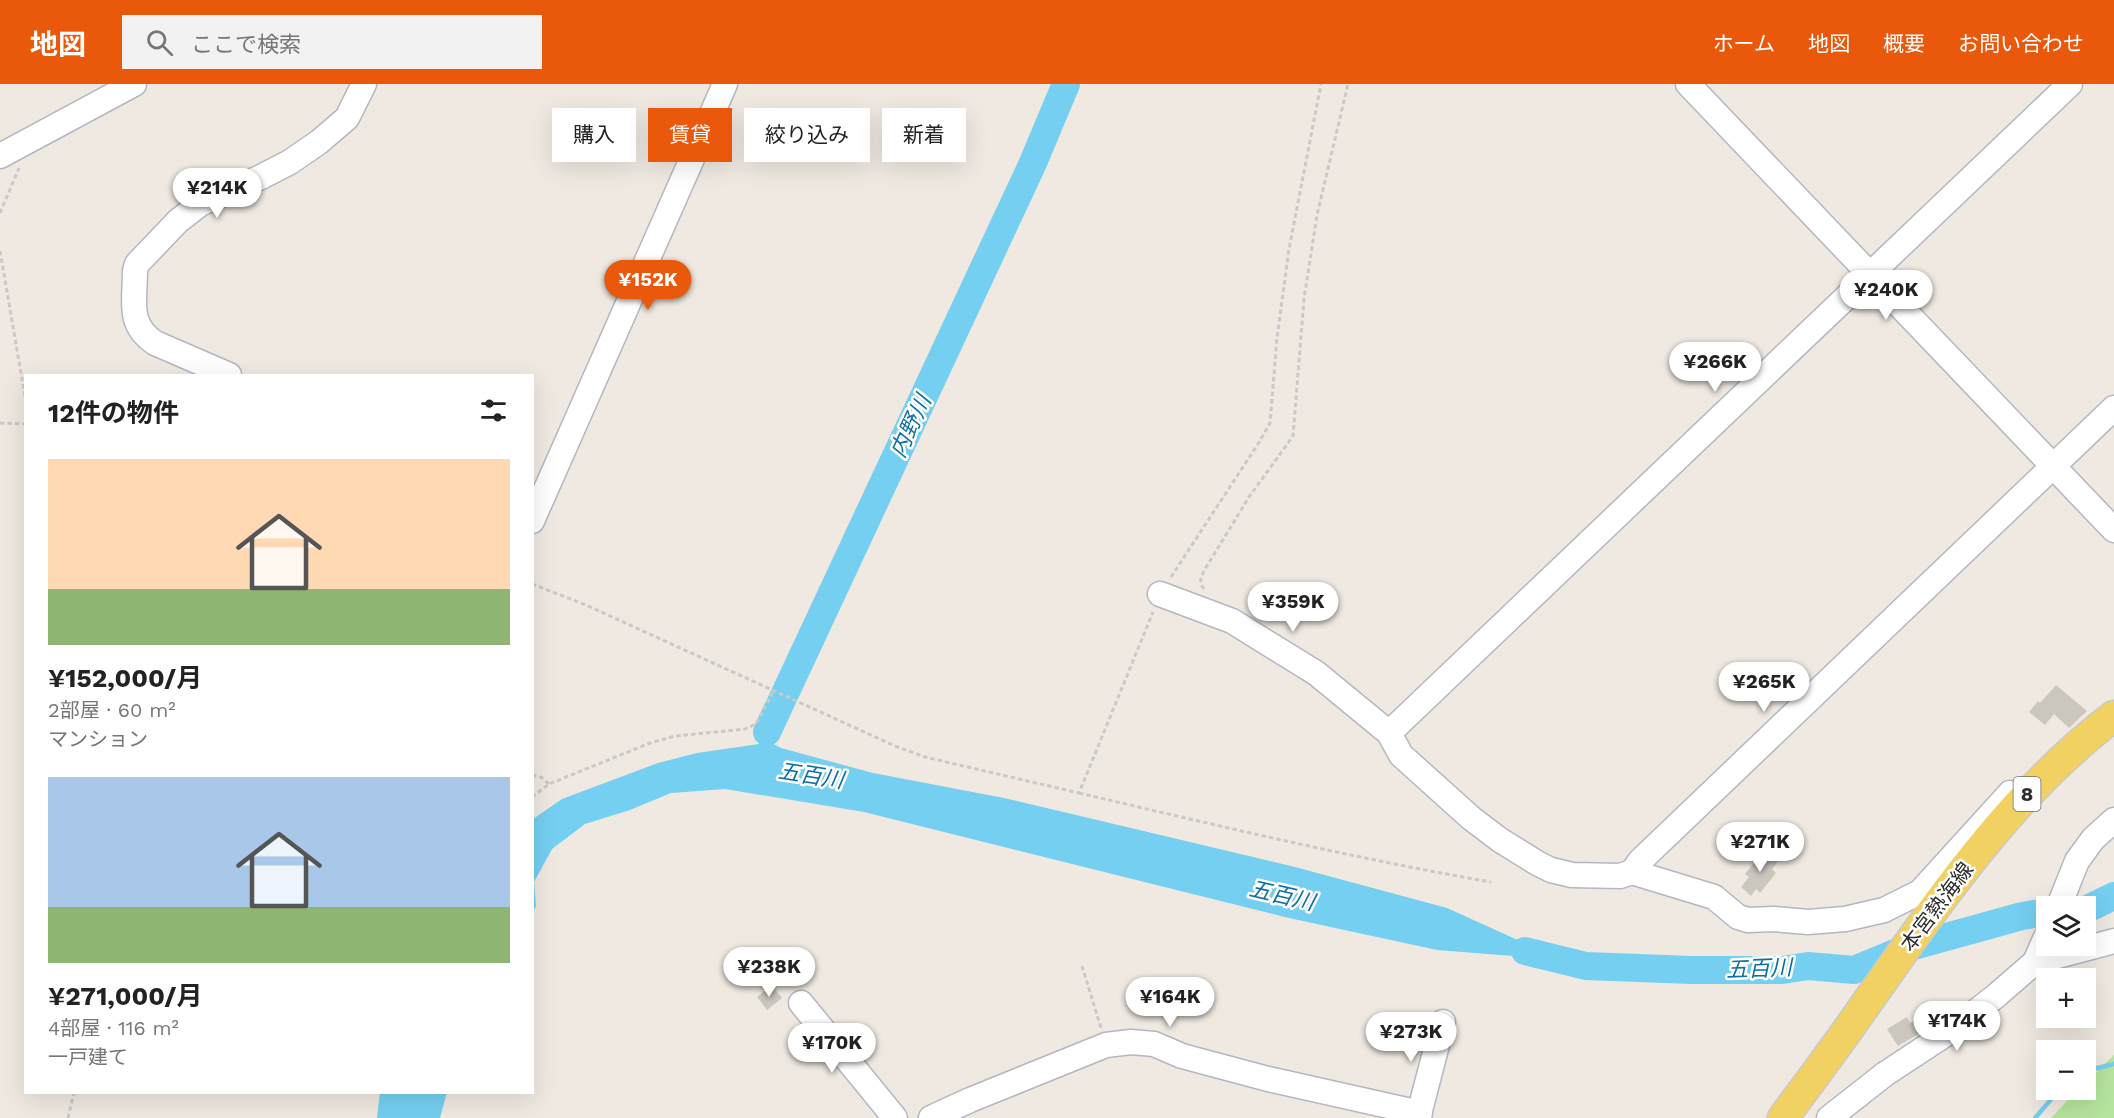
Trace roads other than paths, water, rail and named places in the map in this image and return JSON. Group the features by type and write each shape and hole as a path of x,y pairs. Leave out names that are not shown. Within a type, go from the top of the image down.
{"main road":[{"name":"本宮熱海線","path":"1783,1118 1952,884 2021,800 2079,744 2114,716"}],"street":[{"path":"9,152 134,84"},
{"path":"227,374 144,336 135,323 137,264 194,208 290,162 319,142 347,118 364,84"},
{"path":"534,514 725,84"},
{"path":"1688,84 2114,530"},
{"path":"1389,733 2070,84"},
{"path":"1160,594 1232,621 1316,673 1389,733 1401,755 1470,818 1537,864 1551,870 1589,877 1620,876 1632,872 1649,852 2114,408"},
{"path":"1632,872 1714,897 1738,916 1748,920 1774,919 1808,922 1845,919 1884,909 1920,892 2000,803 2022,782 2038,783"},
{"path":"2063,896 2077,861 2093,839 2114,820"},
{"path":"2096,943 2114,941"},
{"path":"1829,1118 1885,1074 1958,1026 2036,955"},
{"path":"801,1003 895,1118"},
{"path":"931,1118 1106,1044 1131,1042 1155,1044 1182,1056 1419,1116 1443,1022"}],"water":[{"path":"782,697 787,699 770,742 781,748 873,773 1004,798 1295,867 1447,908 1562,960 1437,950 1289,918 864,812 725,789 671,793 630,810 585,824 552,849 534,882 534,818 562,799 658,763 697,753 759,744"},
{"path":"534,882 536,906 534,910"},
{"path":"380,1094 446,1094 440,1118 377,1118"}],"waterway":[{"name":"内野川","path":"767,732 1032,165 1066,84"},
{"name":"五百川","path":"2096,905 2114,896"},
{"name":"五百川","path":"1525,951 1586,966 1691,970 1782,970 1808,966 1854,970 1910,947 2036,914"},
{"path":"2096,1068 2114,1064"},
{"path":"2035,1118 2051,1100"}]}
